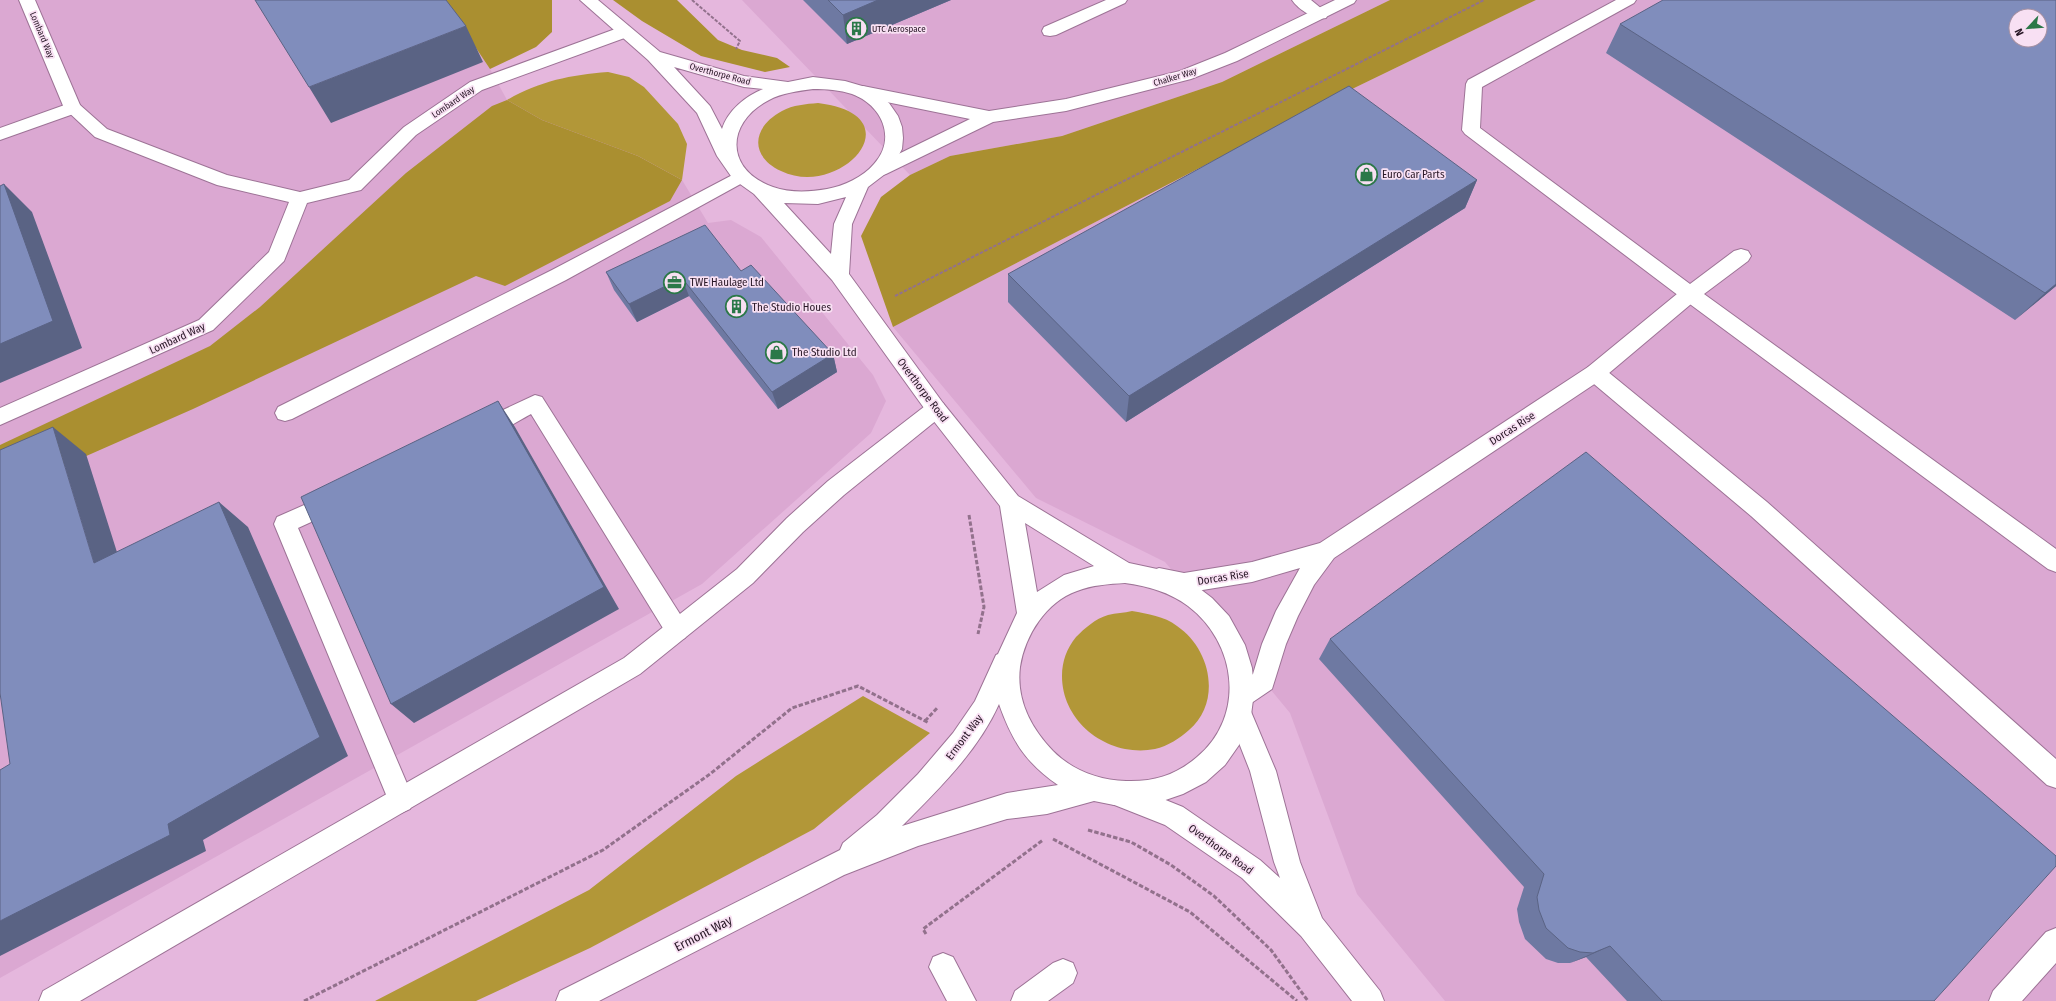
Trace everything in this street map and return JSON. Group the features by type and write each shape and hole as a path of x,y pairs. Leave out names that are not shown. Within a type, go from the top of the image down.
{"street":[{"name":"Lombard Way","path":"26,0 73,108 101,133 223,180 300,198 355,185 410,131 476,86 624,32"},
{"name":"Overthorpe Road","path":"588,0 654,56 704,110 735,170"},
{"path":"1050,31 1119,0"},
{"path":"1300,0 1320,14"},
{"name":"Chalker Way","path":"880,170 990,117 1066,105 1186,75 1231,57 1348,0"},
{"path":"1628,0 1474,84 1471,130 1690,294 2056,562"},
{"name":"Overthorpe Road","path":"654,56 744,81 786,87"},
{"path":"813,83 839,85 863,92 880,103 892,118 896,135 892,153 880,170 862,183 838,193 811,198 785,197 761,190 735,170 725,145 730,127 743,110 756,101 786,87 813,83"},
{"name":"Chalker Way","path":"863,92 990,117"},
{"path":"0,134 73,108"},
{"path":"285,413 559,275 735,170"},
{"path":"839,275 843,224 862,183"},
{"name":"Overthorpe Road","path":"761,190 839,275 936,409 1010,503 1133,574"},
{"name":"Lombard Way","path":"0,417 206,325 277,256 300,198"},
{"name":"Dorcas Rise","path":"1133,574 1184,583 1252,572 1326,551 1595,373 1690,294 1741,256"},
{"path":"1595,373 1759,510 2056,776"},
{"path":"464,437 536,403 677,630"},
{"path":"53,1001 632,666 745,576 795,525 836,488 936,409"},
{"path":"357,490 285,524 401,800"},
{"name":"Overthorpe Road","path":"1010,503 1029,614"},
{"name":"Dorcas Rise","path":"1241,705 1263,681 1274,644 1288,612 1306,578 1326,551"},
{"path":"1014,640 1029,614 1048,596 1071,583 1097,575 1133,574 1175,586 1204,605 1226,631 1240,662 1241,705"},
{"name":"Overthorpe Road","path":"1014,640 1006,674 1011,710 1028,744 1057,771 1105,791 1174,816 1201,833 1251,869 1311,926 1370,1001"},
{"name":"Ermont Way","path":"836,865 886,824 927,783 962,741 984,709 1014,640"},
{"name":"Overthorpe Road","path":"1241,705 1263,771 1287,862 1311,926"},
{"name":"Ermont Way","path":"570,1001 836,865 918,833 1007,806 1105,791 1150,793 1181,784 1208,766 1228,743 1241,705"},
{"path":"2003,1001 2056,942"},
{"path":"943,967 962,1001"},
{"path":"1025,1001 1063,973"}],"path":[{"path":"692,0 697,6 740,41 723,75"},
{"path":"865,312 1484,0"},
{"path":"968,515 984,607 977,636"},
{"path":"304,1001 603,850 710,774 792,708 858,686 962,741"},
{"path":"925,721 940,705"},
{"path":"1080,828 1131,842 1171,865 1214,896 1271,950 1308,1001"},
{"path":"943,967 923,929 1048,836 1055,835"},
{"path":"1048,836 1190,912 1297,1001"}],"shaded area":[{"path":"0,0 444,0 490,69 507,100 638,156 682,180 708,223 731,220 761,237 873,375 886,401 871,433 702,584 0,978"},
{"path":"444,0 552,0 552,32 536,47 490,69"},
{"path":"613,0 677,0 718,40 742,50 777,58 790,67 765,72 701,56 642,21"},
{"path":"742,0 1390,0 1222,82 1062,136 950,156 910,175"},
{"path":"1390,0 1536,0 1348,91 893,327 861,236 881,197 910,175 950,156 1062,136 1222,82"},
{"path":"1536,0 2056,0 2056,1001 1445,1001 1357,894 1290,713 1165,562 1036,498 893,327 1348,91"},
{"path":"608,72 629,77 644,87 678,124 687,144 682,180 638,156 542,120 507,100 531,88 556,80"},
{"path":"507,100 542,120 638,156 682,180 670,201 505,286 476,276 193,409 0,494 0,445 210,346 260,307 406,173 492,106"},
{"path":"818,103 847,111 862,123 866,137 859,152 845,165 826,174 804,177 781,171 771,165 763,158 759,150 758,141 760,133 765,125 772,118 786,109 800,105"},
{"path":"1132,611 1167,620 1189,636 1198,648 1208,676 1209,691 1206,705 1199,718 1189,730 1178,739 1165,746 1155,749 1138,750 1121,748 1105,742 1091,734 1079,722 1070,708 1064,693 1062,676 1064,660 1076,637 1090,624 1103,617 1111,614"},
{"path":"863,696 930,733 814,829 590,948 476,1001 375,1001 589,890 736,776"}],"building":[{"path":"255,0 446,0 466,26 309,87"},
{"path":"828,0 878,0 843,15"},
{"path":"1663,0 2056,0 2056,284 2045,293 1620,24"},
{"path":"1349,86 1477,180 1129,396 1008,274"},
{"path":"4,184 53,321 0,344 0,186"},
{"path":"705,225 741,271 751,265 833,354 772,392 682,278 629,304 606,272"},
{"path":"498,401 604,587 391,704 301,497"},
{"path":"53,427 94,563 219,502 320,737 168,824 170,835 0,921 0,770 10,764 0,693 0,450"},
{"path":"1586,452 2056,856 2056,866 1934,1001 1662,1001 1610,946 1593,953 1580,952 1568,948 1546,928 1539,910 1537,897 1544,874 1330,639"}],"place":[{"name":"UTC Aerospace","path":"857,29"},
{"name":"Euro Car Parts","path":"1366,174"},
{"name":"TWE Haulage Ltd","path":"675,282"},
{"name":"The Studio Houes","path":"737,307"},
{"name":"The Studio Ltd","path":"776,352"}]}
